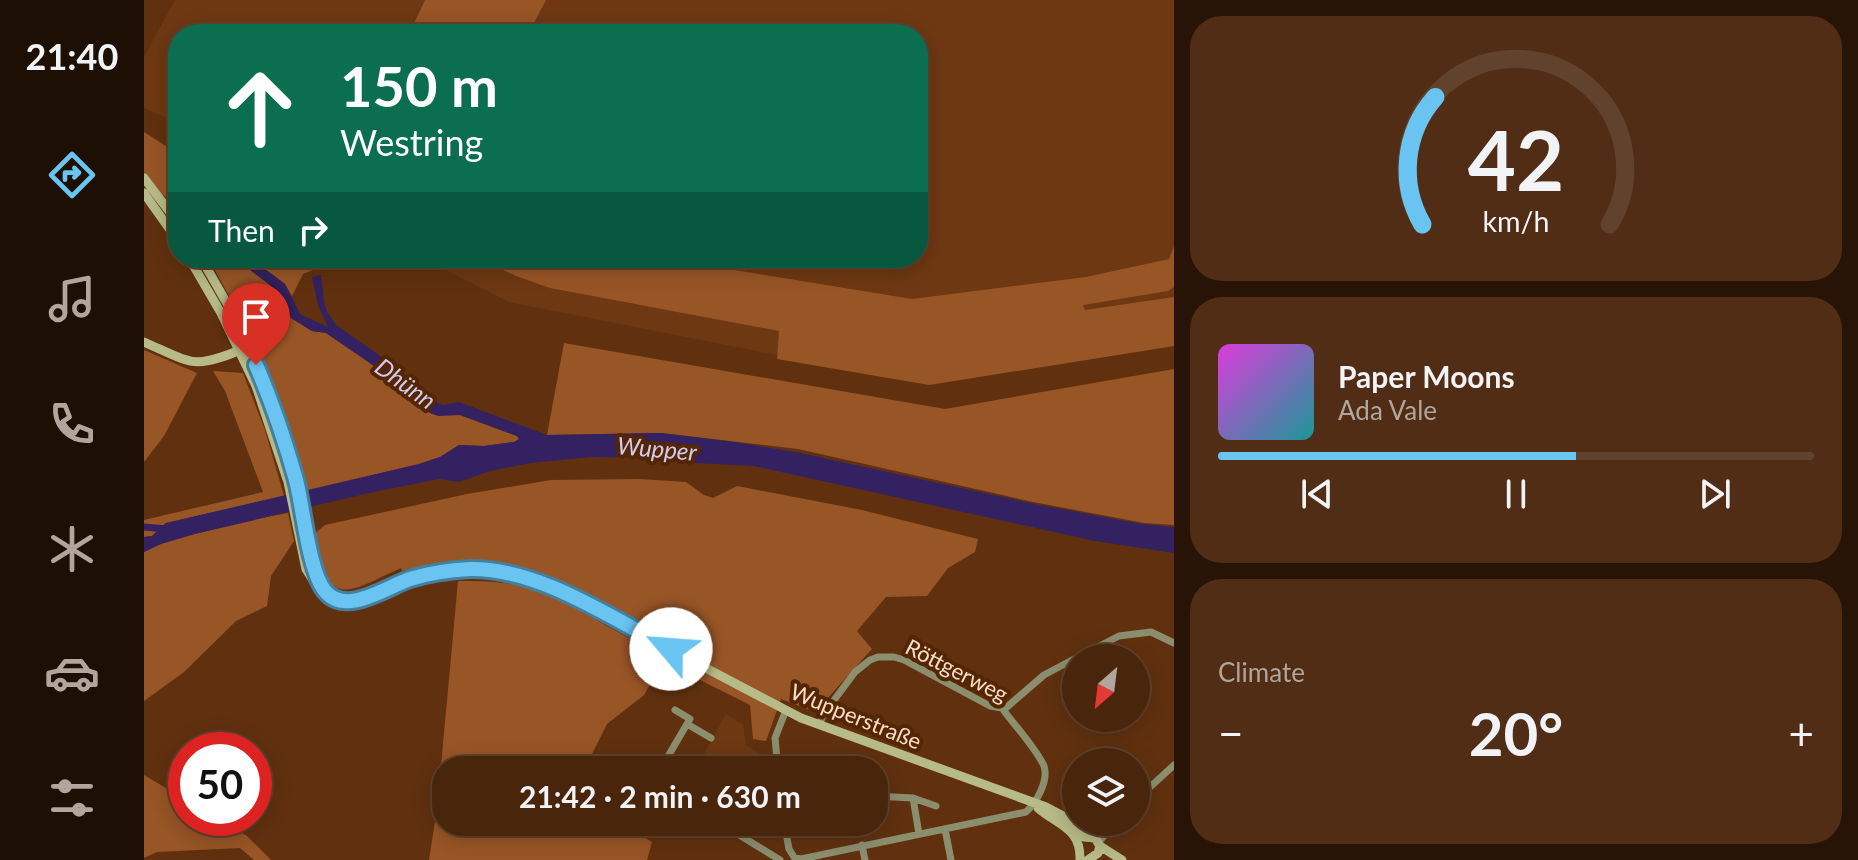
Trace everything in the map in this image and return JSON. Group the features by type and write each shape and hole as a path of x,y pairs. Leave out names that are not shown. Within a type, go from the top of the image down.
{"main road":[{"path":"144,178 168,210"},
{"path":"144,193 168,227"},
{"path":"195,268 245,348"},
{"path":"206,268 245,348"},
{"path":"144,342 198,364 245,348"},
{"name":"Wupperstraße","path":"245,348 275,413 307,553 324,590 340,599 355,600 425,575 469,569 506,573 541,583 786,710 1046,807 1067,818 1089,849 1118,857"}],"street":[{"path":"1103,644 1119,636 1151,632 1174,643"},
{"name":"Röttgerweg","path":"820,723 855,672 878,657 904,660 990,706 1002,708 1043,766 1043,781 1034,805"},
{"path":"1002,708 1044,675 1062,665"},
{"path":"668,756 690,719 675,710"},
{"path":"777,756 775,738 786,710"},
{"path":"687,724 711,738"},
{"path":"1150,787 1174,765"},
{"path":"888,797 913,798 936,806"},
{"path":"913,798 919,834"},
{"path":"741,836 780,860 1026,812 1034,805"},
{"path":"945,829 951,860"},
{"path":"788,836 794,857"},
{"path":"862,845 865,860"}],"shaded area":[{"path":"175,0 1174,0 1174,346 929,385 509,302 442,268 928,268 928,24 168,24 168,119 144,108 144,57"},
{"path":"425,0 546,0 533,24 414,24"},
{"path":"144,132 168,148 168,199 144,183"},
{"path":"1174,246 1174,287 1168,291 1083,305 1085,310 1174,297 1174,346 929,385 777,359 779,331 550,288 499,268 724,268 912,299 1086,277 1169,259"},
{"path":"213,268 247,268 278,291 291,318 312,331 326,333 385,374 400,393 432,414 460,415 519,439 484,446 459,445 440,457 419,464 304,492 277,401"},
{"path":"263,268 318,268 303,274 292,296 285,284"},
{"path":"564,343 945,409 1174,369 1174,525 1144,523 1033,502 798,449 661,433 547,435"},
{"path":"144,350 197,373 164,436 144,462"},
{"path":"213,371 243,373 265,430 284,496 166,523 152,536 144,537 144,520 263,492 225,391"},
{"path":"551,480 686,482 713,498 737,486 862,510 978,539 975,552 948,568 927,596 886,597 857,631 872,649 815,712 781,699 766,741 753,739 750,705 664,662 644,695 607,724 591,756 442,756 458,581 502,583 541,592 631,639 642,627 551,580 503,565 477,562 445,563 402,571 401,568 352,589 341,589 332,585 325,575 314,534 325,525 467,494"},
{"path":"288,513 294,541 271,576 267,606 236,621 184,672 144,701 144,552 194,533"},
{"path":"726,714 743,725 746,745 764,756 703,756"},
{"path":"144,775 168,789 168,836 247,836 271,860 254,860 240,848 157,852 144,858"},
{"path":"433,836 642,836 652,842 647,860 429,860"}],"water":[{"path":"247,268 263,268 285,284 300,314 328,327 318,305 312,277 321,275 327,312 336,325 396,367 419,394 443,405 459,402 547,435 661,433 735,442 1035,504 1141,524 1174,527 1174,553 1095,541 754,466 696,463 670,458 591,457 530,463 490,471 459,482 439,479 369,493 195,534 144,552 144,537 152,536 166,523 419,464 440,457 459,445 484,446 519,439 460,415 438,416 428,412 400,393 385,374 367,361 326,333 312,331 291,318 278,291"}],"waterway":[{"path":"144,527 166,529"}],"route":[{"path":"256,365 296,480 316,573 328,593 340,599 355,600 407,579 445,571 469,569 506,573 541,583 671,649"}],"water label":[{"name":"Dhünn","path":"406,383"},
{"name":"Wupper","path":"657,448"}]}
